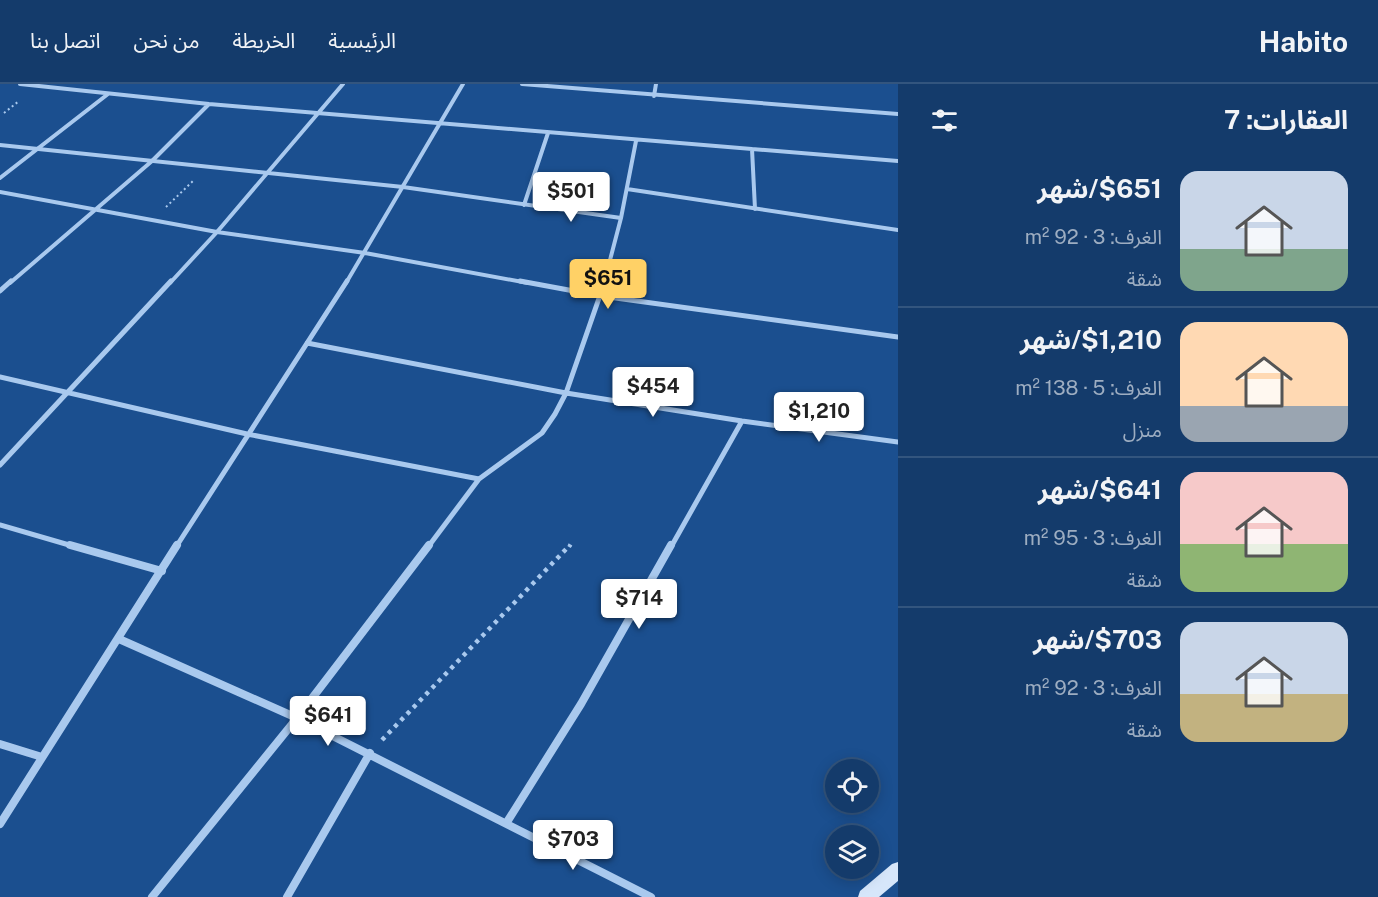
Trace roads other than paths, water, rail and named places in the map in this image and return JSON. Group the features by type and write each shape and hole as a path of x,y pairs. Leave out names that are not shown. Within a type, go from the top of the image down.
{"street":[{"path":"20,84 209,104 898,161"},
{"path":"0,465 217,232 343,84"},
{"path":"0,824 247,434 365,253 464,84"},
{"path":"522,84 898,114"},
{"path":"654,96 656,84"},
{"path":"0,178 108,94"},
{"path":"0,291 152,161 209,104"},
{"path":"524,205 548,133"},
{"path":"152,897 297,718 479,479 542,434 555,414 566,393 601,296 621,218 636,141"},
{"path":"0,145 267,171 403,187 621,218"},
{"path":"752,149 755,209"},
{"path":"627,189 898,230"},
{"path":"0,192 217,232 365,253 601,296 898,337"},
{"path":"307,343 566,393 742,421 898,442"},
{"path":"0,377 247,434 479,479"},
{"path":"507,822 582,704 742,421"},
{"path":"0,525 162,571"},
{"path":"119,639 370,753 651,897"},
{"path":"0,744 42,757"},
{"path":"286,897 370,753"},
{"path":"866,897 898,870"}]}
